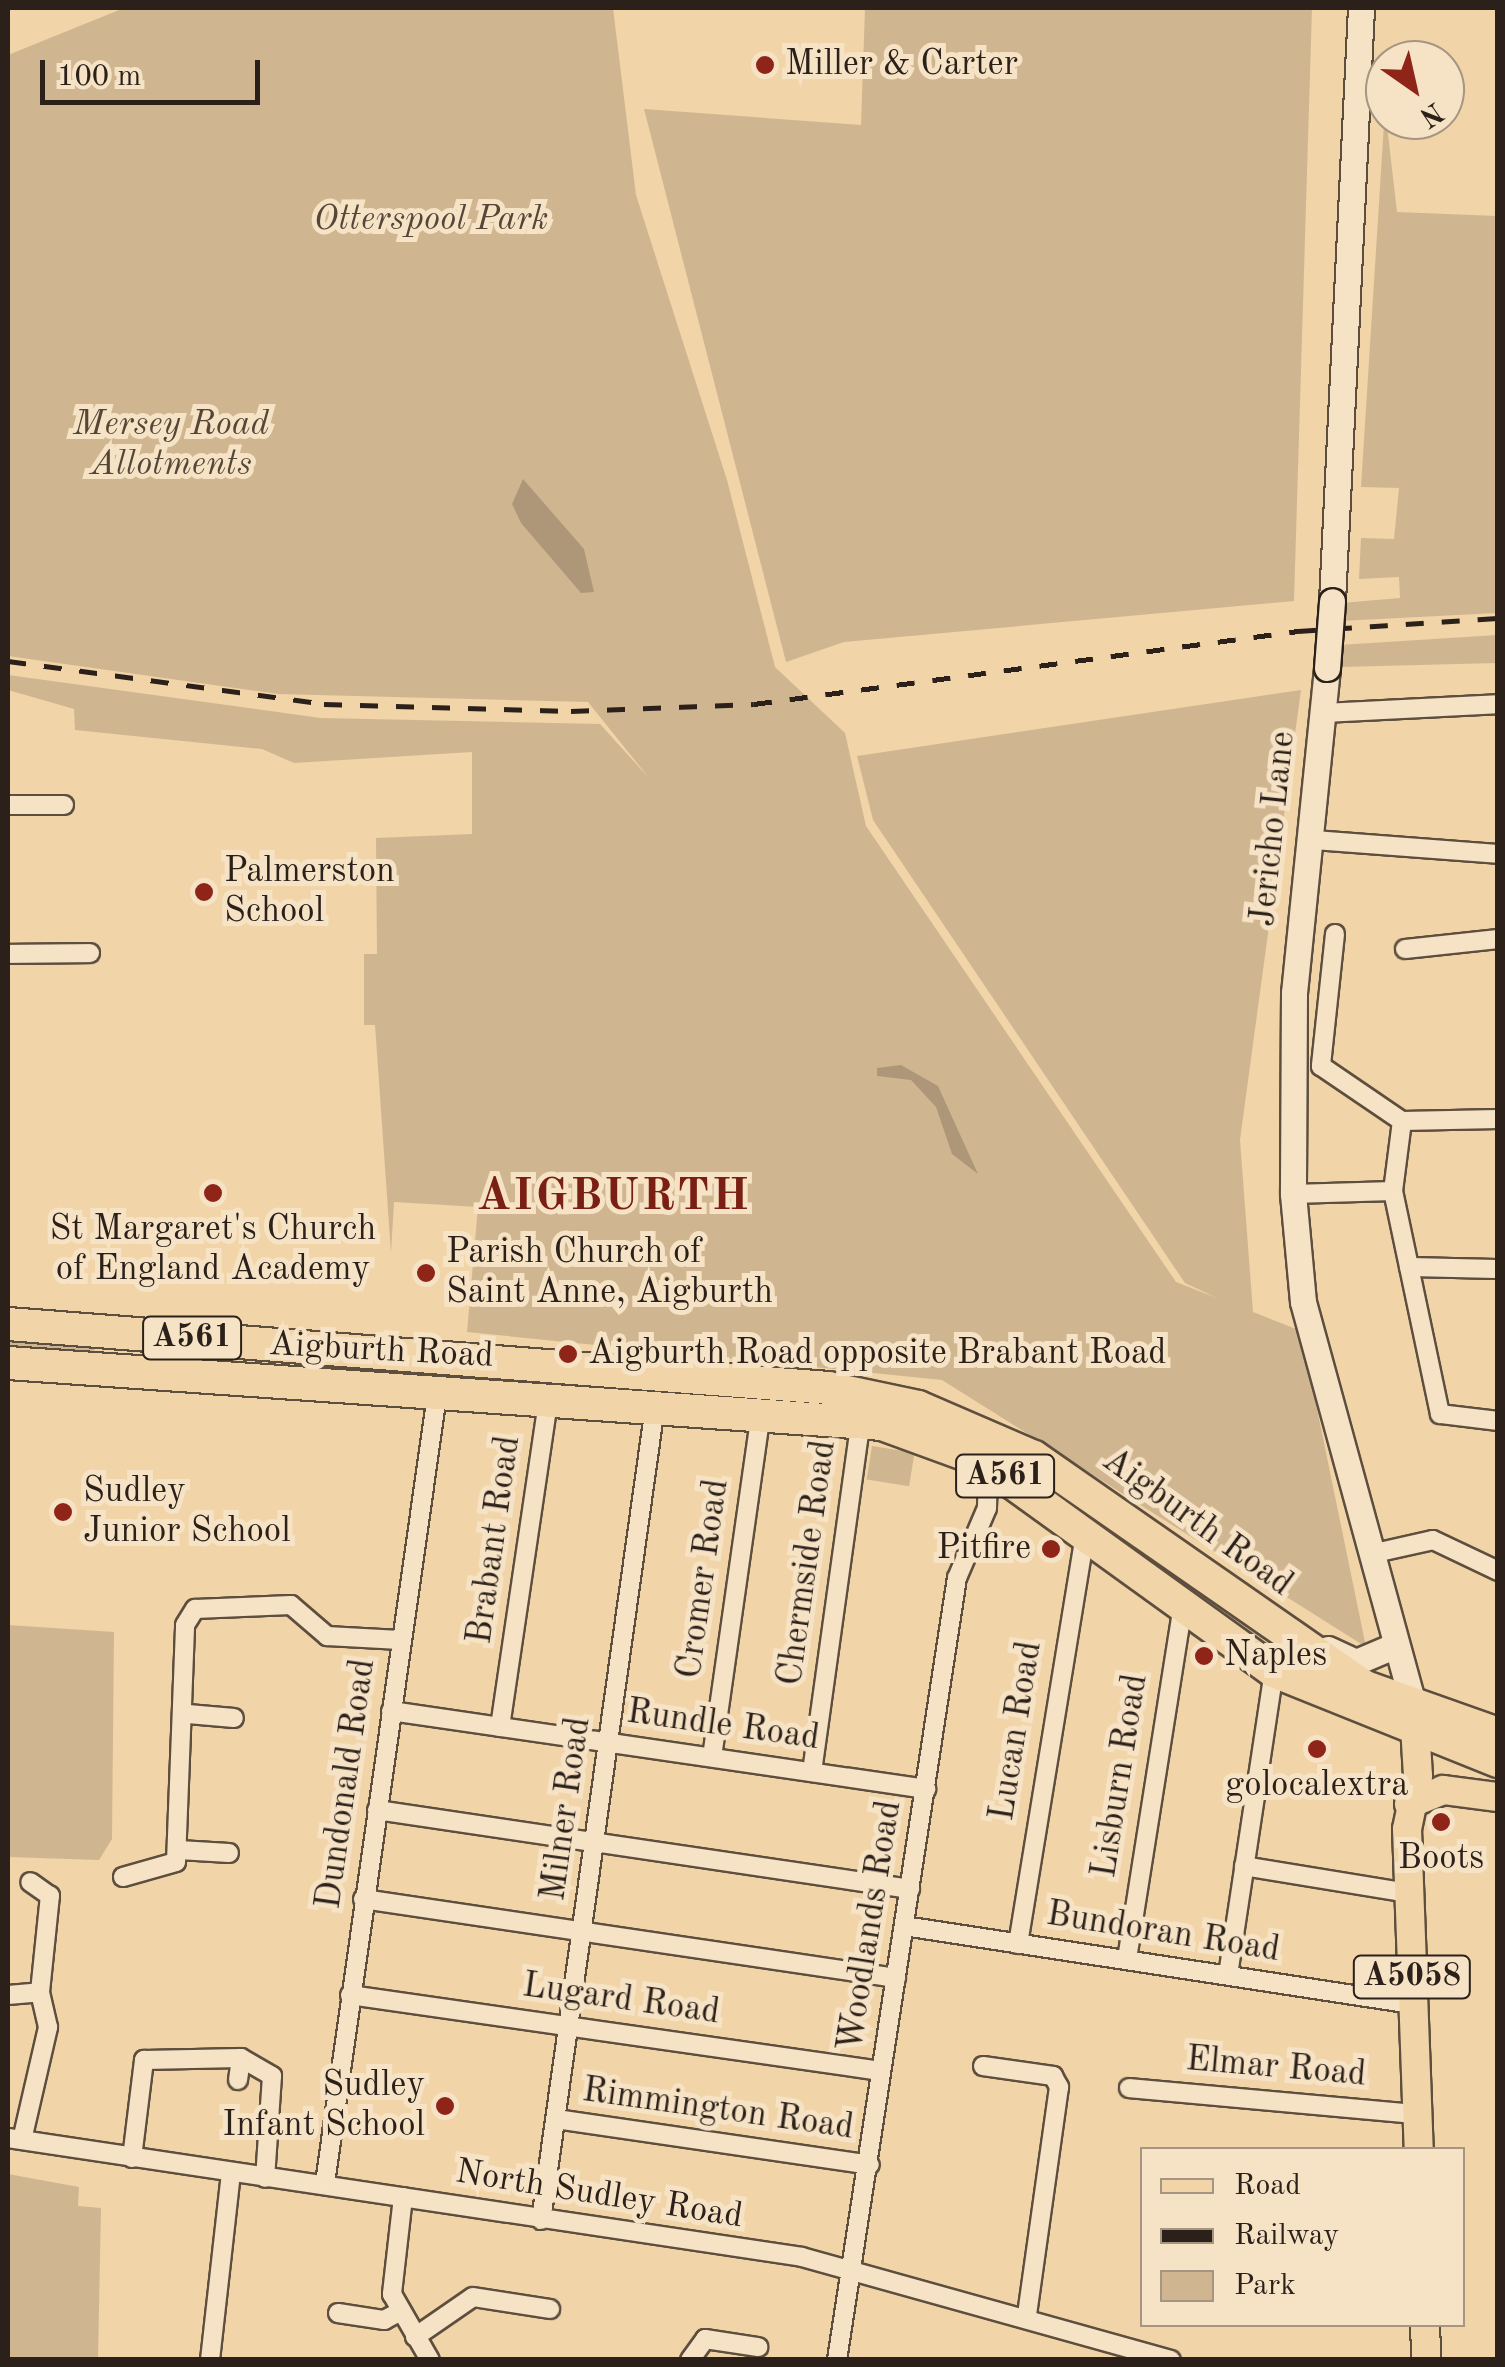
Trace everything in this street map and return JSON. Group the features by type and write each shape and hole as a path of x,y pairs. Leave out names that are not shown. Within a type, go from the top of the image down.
{"highway":[{"name":"Aigburth Road","path":"8,1324 828,1388 954,1418 1034,1457 1406,1717 1498,1734"},
{"name":"Aigburth Road","path":"8,1363 548,1404 761,1411 861,1421 981,1460 1086,1530 1274,1670 1406,1717 1498,1761"}],"main road":[{"name":"A5058","path":"1406,1717 1408,1893 1419,2147"},
{"path":"1409,1804 1442,1790 1498,1797"},
{"path":"1425,2327 1426,2360"}],"street":[{"name":"Jericho Lane","path":"1354,13 1332,601 1314,840 1294,993 1292,1194 1303,1302 1343,1468 1375,1552 1406,1717"},
{"path":"1323,713 1498,704"},
{"path":"8,805 64,804"},
{"path":"1314,840 1364,838 1498,854"},
{"path":"1335,934 1322,1066 1402,1121 1498,1119"},
{"path":"1405,949 1498,938"},
{"path":"8,954 90,953"},
{"path":"1402,1121 1393,1191 1440,1414 1498,1420"},
{"path":"1292,1194 1393,1191"},
{"path":"1409,1267 1498,1269"},
{"name":"Brabant Road","path":"500,1727 554,1364"},
{"name":"Dundonald Road","path":"325,2184 437,1395"},
{"name":"Milner Road","path":"540,2220 655,1407"},
{"name":"Cromer Road","path":"712,1757 761,1411"},
{"name":"Chermside Road","path":"812,1772 861,1421"},
{"name":"Woodlands Road","path":"837,2360 870,2165 957,1578 987,1508 992,1477 981,1460"},
{"path":"987,1508 1032,1492"},
{"name":"Lucan Road","path":"1018,1944 1086,1530"},
{"path":"1375,1552 1433,1540 1498,1572"},
{"path":"123,1877 168,1870 179,1850 188,1714 185,1625 208,1604 290,1605 328,1636 400,1640"},
{"name":"Lisburn Road","path":"1127,1958 1182,1604"},
{"path":"1269,1622 1356,1662 1390,1638"},
{"path":"1228,1975 1274,1670"},
{"name":"Rundle Road","path":"391,1711 926,1789"},
{"path":"188,1714 234,1718"},
{"path":"377,1810 910,1889"},
{"path":"179,1850 229,1852"},
{"path":"1244,1866 1408,1893"},
{"path":"14,2139 47,2046 40,1992 50,1896 30,1882"},
{"path":"363,1899 896,1978"},
{"name":"Bundoran Road","path":"904,1926 1412,2004"},
{"path":"8,1995 40,1992"},
{"name":"Lugard Road","path":"350,1995 882,2071"},
{"path":"238,2080 241,2058"},
{"path":"132,2158 144,2060 241,2058 272,2076 265,2178"},
{"path":"982,2066 1053,2076 1059,2088 1027,2316"},
{"name":"Elmar Road","path":"1128,2088 1417,2114"},
{"name":"Rimmington Road","path":"556,2119 870,2165"},
{"name":"North Sudley Road","path":"14,2139 852,2267 1168,2359"},
{"path":"210,2360 231,2174"},
{"path":"404,2197 390,2278 400,2312 430,2360"},
{"path":"415,2337 473,2297 550,2309"},
{"path":"338,2314 384,2320 400,2312"},
{"path":"690,2360 705,2339 758,2346"}],"green space":[{"path":"124,8 613,8 636,195 727,480 775,667 845,733 866,826 1176,1282 1217,1298 1185,1283 873,820 857,756 1301,690 1240,1140 1253,1312 1301,1331 1366,1647 942,1380 467,1332 478,1207 394,1202 391,1253 375,1025 364,1025 364,954 377,954 376,838 472,834 472,752 294,763 262,749 75,730 74,709 8,690 8,675 321,718 600,724 649,778 588,702 278,694 8,656 8,55"},
{"path":"865,8 1312,8 1294,601 844,642 786,662 644,109 861,125"},
{"path":"1383,140 1389,140 1397,212 1497,216 1497,613 1340,621 1341,603 1400,598 1399,577 1359,579 1361,538 1394,539 1399,488 1361,487"},
{"path":"1497,635 1497,663 1341,667 1339,645"},
{"path":"8,1339 95,1347 93,1367 8,1359"},
{"path":"872,1446 914,1453 909,1486 867,1480"},
{"path":"8,1625 114,1632 112,1839 99,1860 8,1857"},
{"path":"8,2174 79,2187 78,2206 101,2208 98,2359 8,2359"}],"shaded area":[{"path":"523,479 584,549 594,592 581,593 521,523 512,504"},
{"path":"901,1065 938,1086 978,1174 952,1154 936,1107 911,1080 877,1076 877,1068"}],"railway":[{"path":"8,661 324,704 571,711 754,704 1298,631 1498,618"}],"place":[{"name":"Miller & Carter","path":"765,65"},
{"name":"Palmerston School","path":"204,892"},
{"name":"St Margaret's Church of England Academy","path":"213,1193"},
{"name":"Parish Church of Saint Anne, Aigburth","path":"426,1273"},
{"name":"Aigburth Road opposite Brabant Road","path":"568,1354"},
{"name":"Sudley Junior School","path":"63,1512"},
{"name":"Pitfire","path":"1051,1549"},
{"name":"Naples","path":"1204,1656"},
{"name":"golocalextra","path":"1317,1749"},
{"name":"Boots","path":"1441,1822"},
{"name":"Sudley Infant School","path":"445,2106"}],"district":[{"name":"AIGBURTH","path":"614,1198"}],"park label":[{"name":"Otterspool Park","path":"431,220"},
{"name":"Mersey Road Allotments","path":"171,445"}]}
